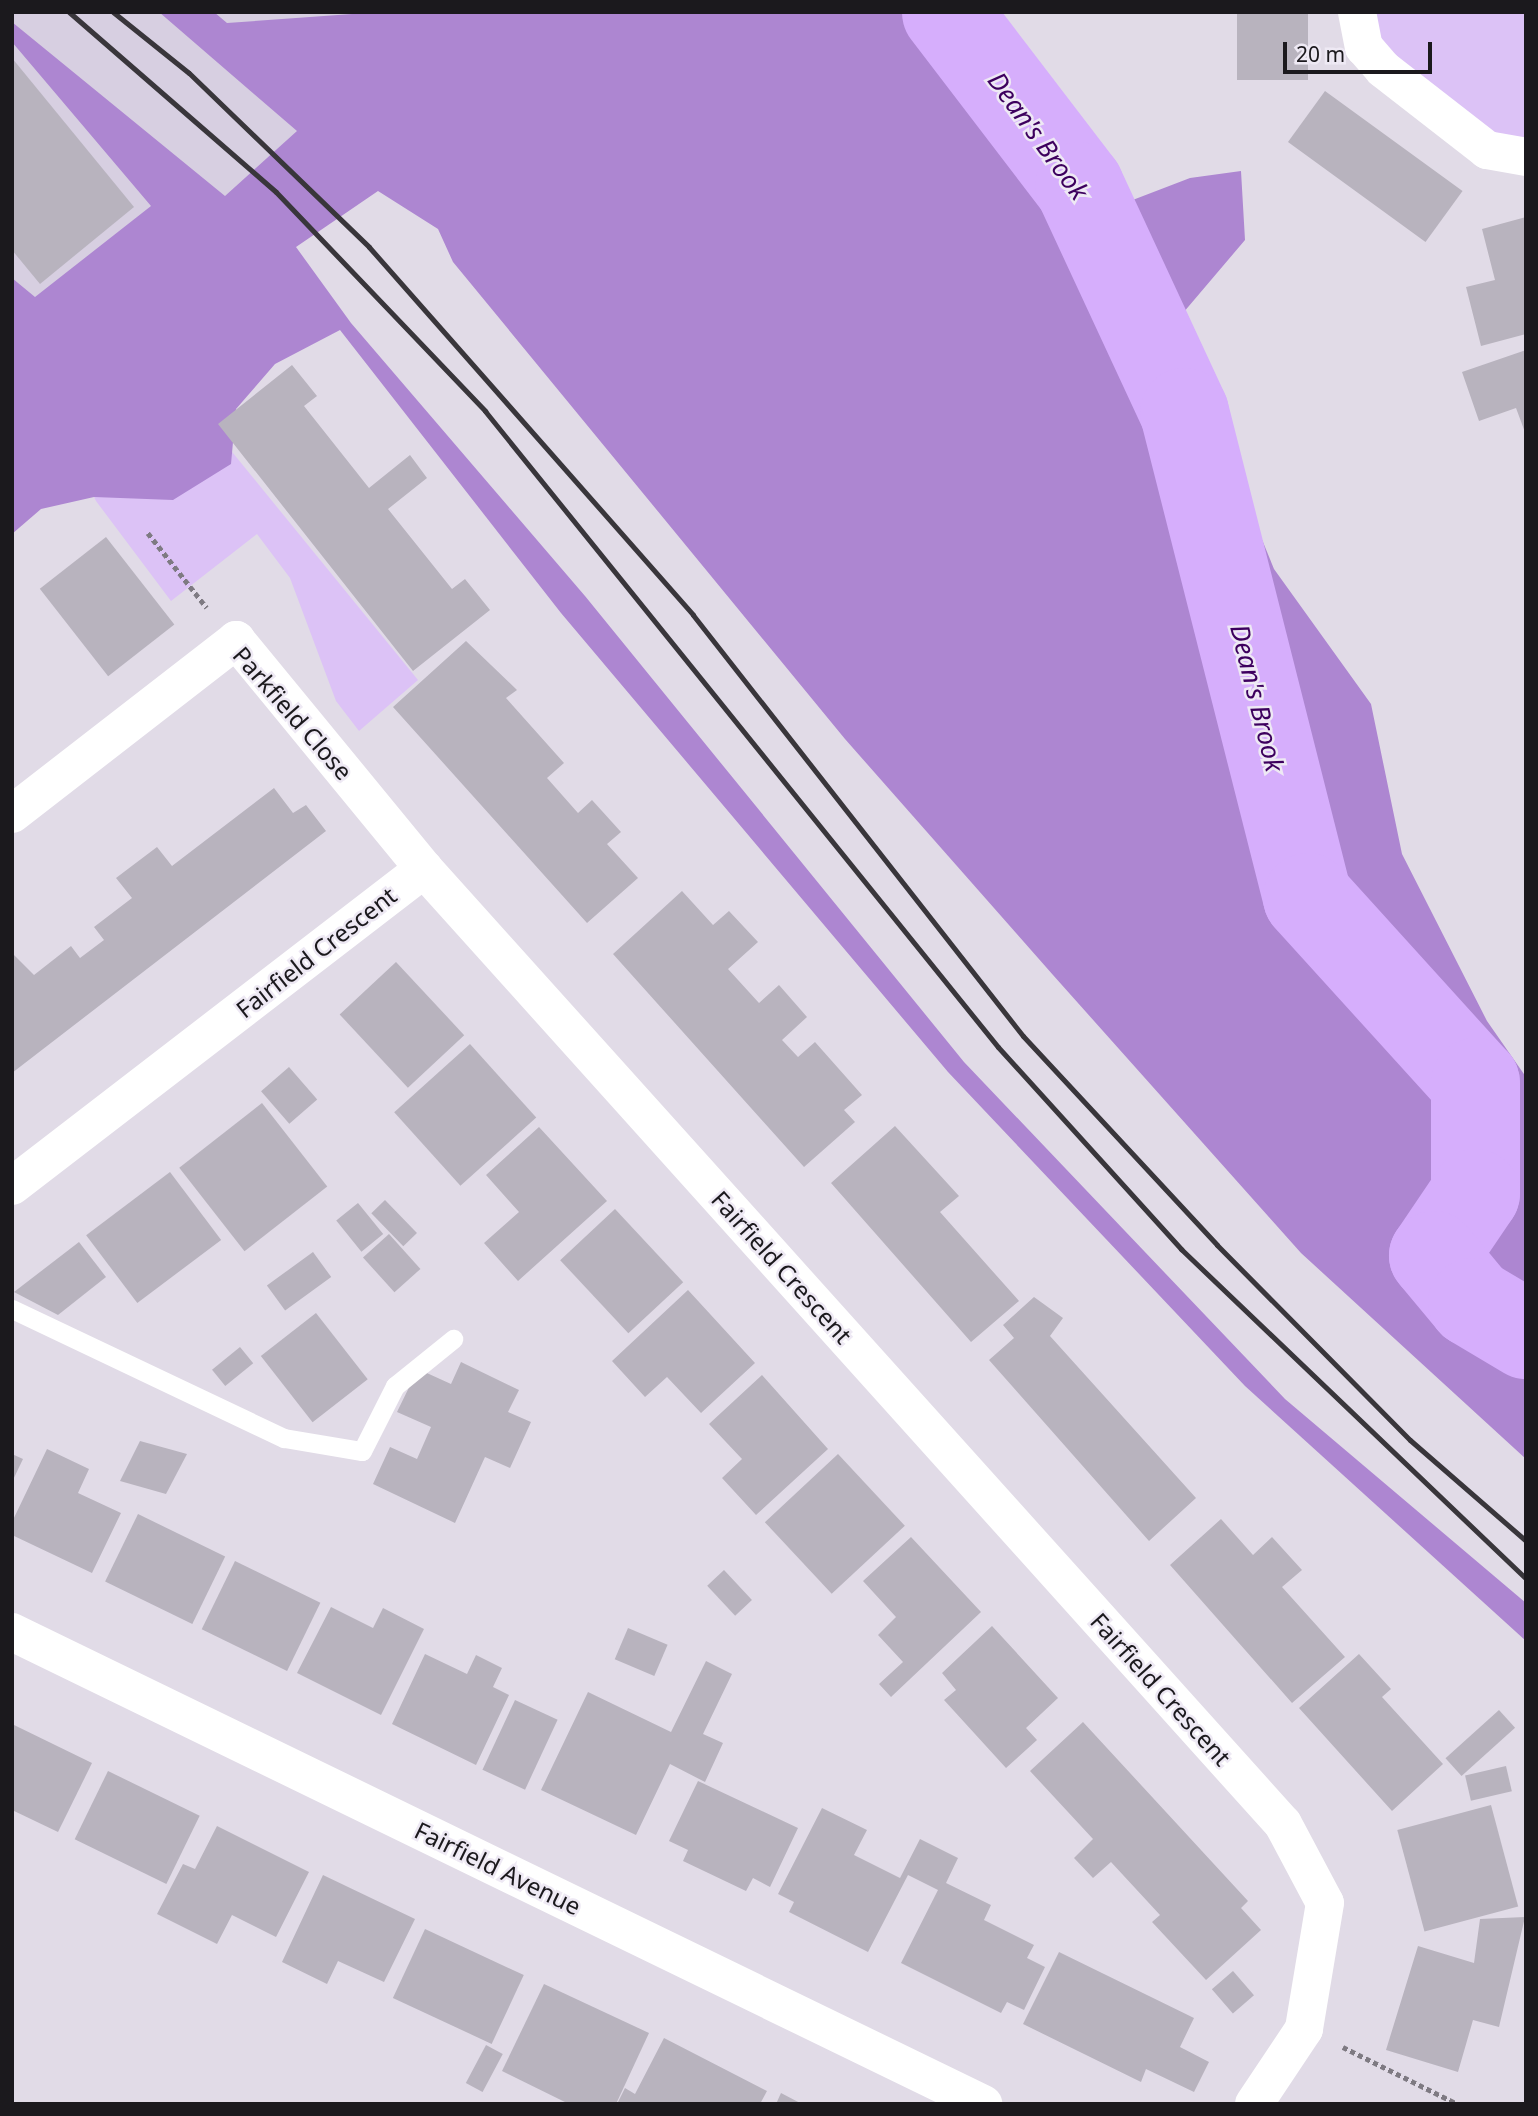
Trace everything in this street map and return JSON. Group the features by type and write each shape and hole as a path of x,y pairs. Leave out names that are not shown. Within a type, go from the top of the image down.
{"street":[{"path":"1357,12 1364,47 1383,69 1487,150 1526,157"},
{"name":"Parkfield Close","path":"12,814 236,640 424,869"},
{"name":"Fairfield Crescent","path":"12,1186 424,869 1283,1824 1325,1903 1304,2029 1254,2104"},
{"name":"Fairfield Avenue","path":"12,1632 983,2104"}],"lane":[{"path":"12,1309 284,1438 362,1451 395,1386 453,1339"}],"path":[{"path":"148,533 236,640"},
{"path":"1304,2029 1458,2104"}],"shaded area":[{"path":"12,12 558,12 12,422"},
{"path":"159,12 214,12 227,23 380,12 987,12 1104,211 1190,178 1241,171 1245,240 1183,313 1216,427 1274,569 1371,704 1402,854 1487,1021 1526,1077 1526,1459 1301,1253 1053,975 845,739 453,262 438,229 378,191 296,247 351,323 585,596 964,1062 1285,1399 1526,1603 1526,1641 1245,1386 948,1072 561,613 340,330 275,364 236,409 231,464 173,500 94,497 41,509 12,534 12,278 35,297 151,206 12,42 12,22 225,196 297,131"},
{"path":"1374,12 1526,12 1526,144 1482,132 1390,57 1372,21"},
{"path":"215,431 418,680 359,731 336,701 290,578 257,534 171,601 94,497"}],"building":[{"path":"1237,12 1308,12 1308,80 1237,80"},
{"path":"12,58 134,207 40,284 12,250"},
{"path":"1325,91 1463,191 1426,242 1288,142"},
{"path":"1526,217 1526,334 1481,346 1466,287 1495,280 1482,229"},
{"path":"1526,350 1526,435 1516,408 1479,421 1462,372"},
{"path":"292,365 317,396 304,406 369,488 410,455 427,478 388,509 452,589 465,579 490,610 413,671 218,424"},
{"path":"106,537 174,624 108,676 40,589"},
{"path":"466,641 517,690 506,698 564,763 547,778 578,813 592,800 621,832 607,844 638,878 587,923 393,707"},
{"path":"274,788 293,813 306,805 326,831 12,1073 12,953 34,975 71,946 80,958 104,940 94,927 132,898 116,878 157,847 172,866"},
{"path":"682,891 713,925 729,911 758,942 728,969 759,1003 779,985 807,1017 782,1040 798,1057 815,1042 862,1095 844,1110 855,1122 804,1167 613,954"},
{"path":"396,962 464,1035 408,1088 340,1015"},
{"path":"470,1044 536,1118 460,1186 394,1112"},
{"path":"289,1067 317,1099 289,1124 261,1091"},
{"path":"262,1103 327,1187 245,1251 179,1168"},
{"path":"895,1126 959,1196 940,1212 1019,1301 971,1342 831,1183"},
{"path":"539,1127 607,1201 518,1281 484,1243 519,1212 486,1175"},
{"path":"170,1172 221,1240 137,1303 86,1235"},
{"path":"385,1200 417,1233 403,1246 371,1213"},
{"path":"358,1203 383,1234 361,1252 336,1221"},
{"path":"615,1209 683,1282 628,1333 560,1260"},
{"path":"389,1234 420,1269 394,1292 363,1257"},
{"path":"79,1242 106,1277 58,1315 14,1292"},
{"path":"313,1252 331,1277 285,1311 267,1286"},
{"path":"688,1290 755,1363 701,1413 667,1377 645,1397 612,1361"},
{"path":"1034,1297 1063,1318 1050,1336 1196,1498 1149,1541 989,1360 1014,1338 1003,1325"},
{"path":"316,1313 368,1379 313,1422 261,1356"},
{"path":"240,1347 253,1363 225,1386 212,1370"},
{"path":"461,1362 519,1390 508,1412 531,1422 510,1468 485,1457 455,1523 373,1484 390,1447 417,1459 431,1427 397,1412 418,1369 451,1384"},
{"path":"762,1375 828,1449 756,1515 722,1478 742,1459 709,1424"},
{"path":"140,1441 187,1454 166,1494 120,1481"},
{"path":"47,1449 89,1469 78,1493 121,1513 92,1573 12,1535 12,1522"},
{"path":"12,1454 23,1459 12,1482"},
{"path":"838,1454 905,1526 832,1594 765,1522"},
{"path":"138,1514 225,1557 192,1624 105,1581"},
{"path":"1221,1519 1253,1555 1272,1537 1302,1570 1282,1587 1345,1657 1292,1703 1170,1565"},
{"path":"911,1537 981,1612 891,1697 879,1684 903,1662 878,1635 896,1617 863,1581"},
{"path":"235,1561 320,1603 287,1671 202,1629"},
{"path":"724,1570 752,1600 735,1616 707,1586"},
{"path":"331,1607 373,1628 383,1608 424,1629 381,1715 297,1673"},
{"path":"992,1626 1058,1698 1026,1728 1037,1740 1006,1768 944,1700 956,1690 942,1673"},
{"path":"628,1628 668,1645 654,1676 615,1659"},
{"path":"425,1654 467,1674 476,1655 502,1668 493,1687 509,1695 476,1765 392,1724"},
{"path":"1359,1654 1391,1689 1382,1697 1443,1764 1392,1811 1299,1708"},
{"path":"706,1661 732,1674 703,1734 723,1743 705,1782 670,1764 636,1835 541,1790 588,1692 671,1732"},
{"path":"515,1700 558,1720 525,1790 482,1770"},
{"path":"1499,1710 1515,1728 1462,1776 1445,1758"},
{"path":"1083,1722 1248,1901 1241,1908 1261,1930 1206,1980 1152,1922 1160,1915 1111,1862 1093,1878 1074,1858 1093,1839 1030,1771"},
{"path":"12,1724 92,1763 58,1832 12,1810"},
{"path":"1506,1766 1512,1791 1471,1801 1465,1775"},
{"path":"108,1771 200,1816 166,1884 75,1839"},
{"path":"698,1781 798,1828 770,1887 753,1878 746,1891 683,1861 688,1850 669,1841"},
{"path":"1491,1805 1518,1906 1424,1932 1397,1830"},
{"path":"822,1808 867,1830 854,1855 900,1878 920,1839 958,1858 946,1883 991,1905 984,1920 1034,1945 1027,1958 1045,1967 1024,2010 1007,2002 1001,2013 901,1963 938,1890 908,1875 868,1952 789,1912 794,1902 778,1894"},
{"path":"217,1826 309,1872 276,1937 232,1915 217,1944 157,1914 183,1864 195,1869"},
{"path":"323,1875 415,1919 384,1982 338,1961 327,1984 282,1962"},
{"path":"1525,1917 1499,2027 1473,2020 1458,2072 1386,2050 1418,1946 1474,1963 1480,1919"},
{"path":"425,1929 524,1975 492,2044 393,1998"},
{"path":"1059,1952 1194,2018 1180,2047 1209,2062 1194,2092 1146,2069 1141,2082 1023,2024"},
{"path":"1233,1971 1254,1995 1233,2014 1212,1989"},
{"path":"544,1984 649,2033 616,2104 569,2104 502,2071"},
{"path":"664,2038 767,2091 760,2104 617,2104 625,2088 635,2094"},
{"path":"486,2045 503,2054 483,2092 466,2083"},
{"path":"781,2093 802,2104 776,2104"}],"waterway":[{"name":"Dean's Brook","path":"946,12 1079,186 1184,412 1307,897 1475,1082 1475,1193 1433,1255 1472,1302 1526,1334"}],"railway":[{"path":"69,12 276,192 485,411 998,1047 1181,1249 1526,1579"},
{"path":"113,12 189,73 369,247 693,615 1023,1036 1217,1245 1410,1440 1526,1541"}]}
